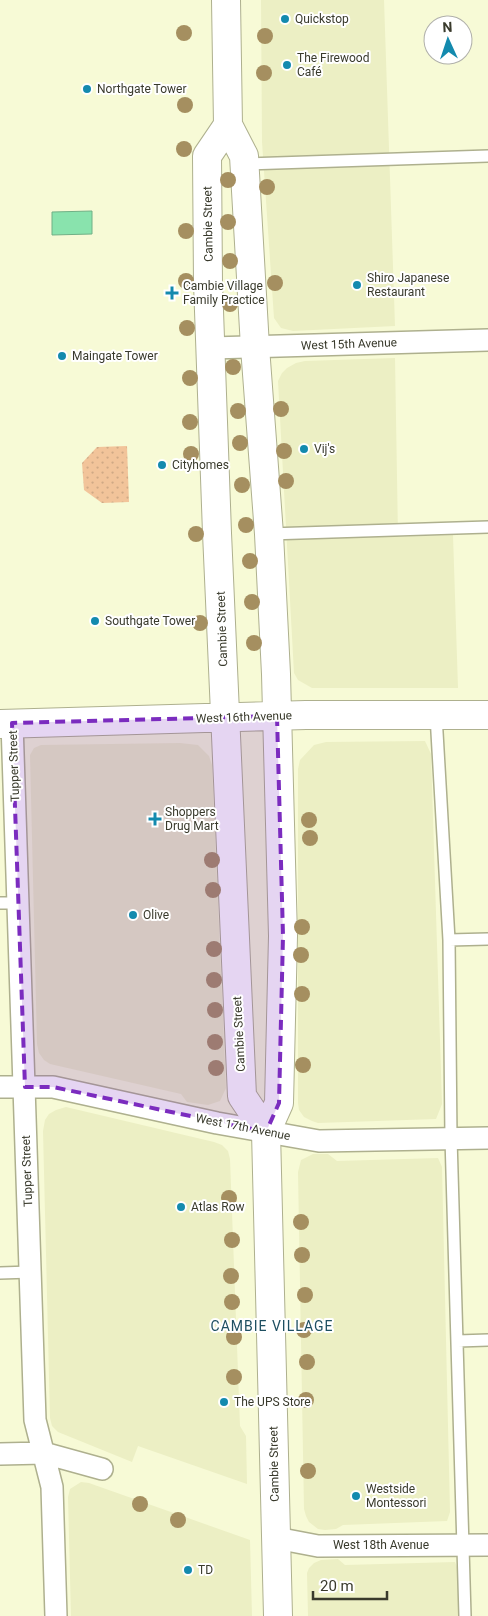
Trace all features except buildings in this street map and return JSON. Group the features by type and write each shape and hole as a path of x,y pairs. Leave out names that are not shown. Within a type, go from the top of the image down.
{"main road":[{"name":"Cambie Street","path":"226,0 228,126 244,156 255,347 269,534 277,716 282,936 279,1103 266,1132 278,1616"},
{"name":"Cambie Street","path":"228,126 207,156 211,348 242,1096 266,1132"},
{"name":"West 16th Avenue","path":"6,724 277,716 488,715"}],"street":[{"name":"West 15th Avenue","path":"211,348 488,340"},
{"name":"Tupper Street","path":"6,724 9,903 25,1087 35,1420 53,1495 56,1616"},
{"name":"West 17th Avenue","path":"0,1087 53,1087 217,1123 319,1141 488,1138"},
{"path":"0,1454 44,1453 102,1469"},
{"name":"West 18th Avenue","path":"276,1538 318,1546 488,1545"}],"lane":[{"path":"244,164 488,156"},
{"path":"269,534 488,527"},
{"path":"436,715 449,940 451,1138 465,1616"},
{"path":"449,940 488,939"},
{"path":"0,1273 31,1272"},
{"path":"458,1341 488,1340"}],"highlighted area":[{"path":"277,716 283,936 279,1103 266,1132 53,1087 25,1087 12,723"}],"shaded area":[{"path":"261,0 384,0 395,326 293,331 281,328 274,318 262,142"},
{"path":"92,211 92,234 52,235 52,212"},
{"path":"395,358 398,537 453,535 458,688 312,688 298,680 294,673 278,381 287,368 305,361"},
{"path":"127,446 129,502 102,503 84,490 82,463 97,447"},
{"path":"425,741 431,754 442,1104 436,1119 318,1123 304,1117 299,1110 298,1103 298,769 300,760 314,745 326,742"},
{"name":"Olive","path":"180,743 198,745 209,756 212,765 226,1088 220,1101 208,1105 187,1102 181,1094 50,1064 39,1053 37,1044 30,755 34,748 41,745"},
{"path":"66,1107 214,1142 222,1145 228,1151 230,1159 240,1426 246,1436 247,1484 138,1446 132,1462 58,1432 52,1426 50,1418 43,1131 45,1120 49,1114"},
{"path":"313,1154 328,1154 337,1161 438,1158 442,1167 450,1512 447,1521 343,1525 336,1529 325,1530 318,1529 309,1522 306,1516 304,1509 298,1172 301,1160"},
{"path":"81,1482 89,1483 250,1540 252,1616 71,1616 68,1497 70,1489"},
{"path":"338,1559 345,1565 455,1562 459,1572 459,1616 308,1616 307,1573 309,1568 321,1560"}],"place":[{"name":"Quickstop","path":"285,19"},
{"name":"The Firewood Café","path":"287,65"},
{"name":"Northgate Tower","path":"87,89"},
{"name":"Shiro Japanese Restaurant","path":"357,285"},
{"name":"Cambie Village Family Practice","path":"172,293"},
{"name":"Maingate Tower","path":"62,356"},
{"name":"Vij's","path":"304,449"},
{"name":"Cityhomes","path":"162,465"},
{"name":"Southgate Tower","path":"95,621"},
{"name":"Shoppers Drug Mart","path":"155,819"},
{"name":"Olive","path":"133,915"},
{"name":"Atlas Row","path":"181,1207"},
{"name":"The UPS Store","path":"224,1402"},
{"name":"Westside Montessori","path":"356,1496"},
{"name":"TD","path":"188,1570"}],"district":[{"name":"CAMBIE VILLAGE","path":"272,1326"}]}
